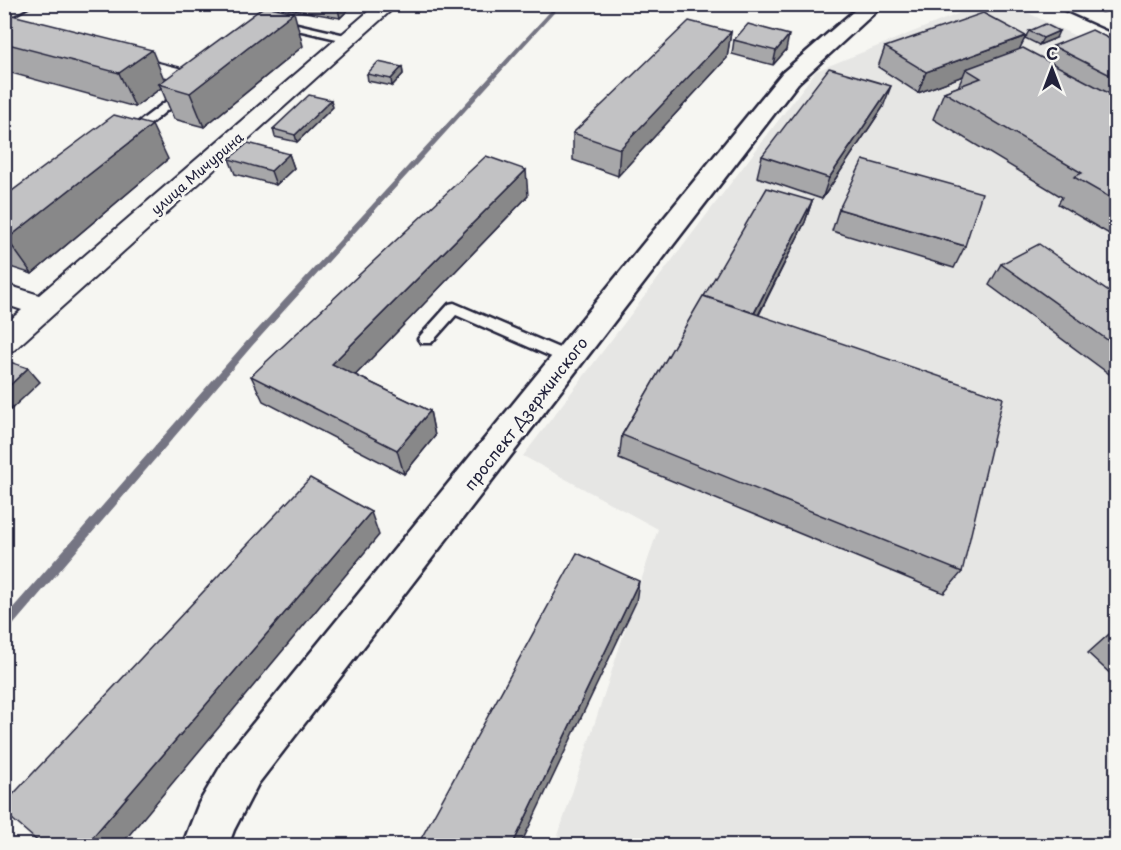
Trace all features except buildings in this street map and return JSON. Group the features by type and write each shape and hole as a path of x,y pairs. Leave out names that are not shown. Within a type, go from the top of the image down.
{"street":[{"name":"улица Мичурина","path":"4,342 389,4"},
{"name":"проспект Дзержинского","path":"205,846 215,819 243,769 790,78 874,4"},
{"path":"1067,4 1116,27"},
{"path":"96,53 203,75"},
{"path":"4,293 43,307"}],"lane":[{"path":"8,27 28,4"},
{"path":"1095,17 1116,12"},
{"path":"263,28 273,21 350,39"},
{"path":"116,146 203,75"},
{"path":"426,339 454,308 568,358"}],"shaded area":[{"path":"980,5 1012,5 1116,56 1116,845 555,845 658,529 523,456 816,71"}],"waterway":[{"path":"4,627 249,344 560,4"}]}
